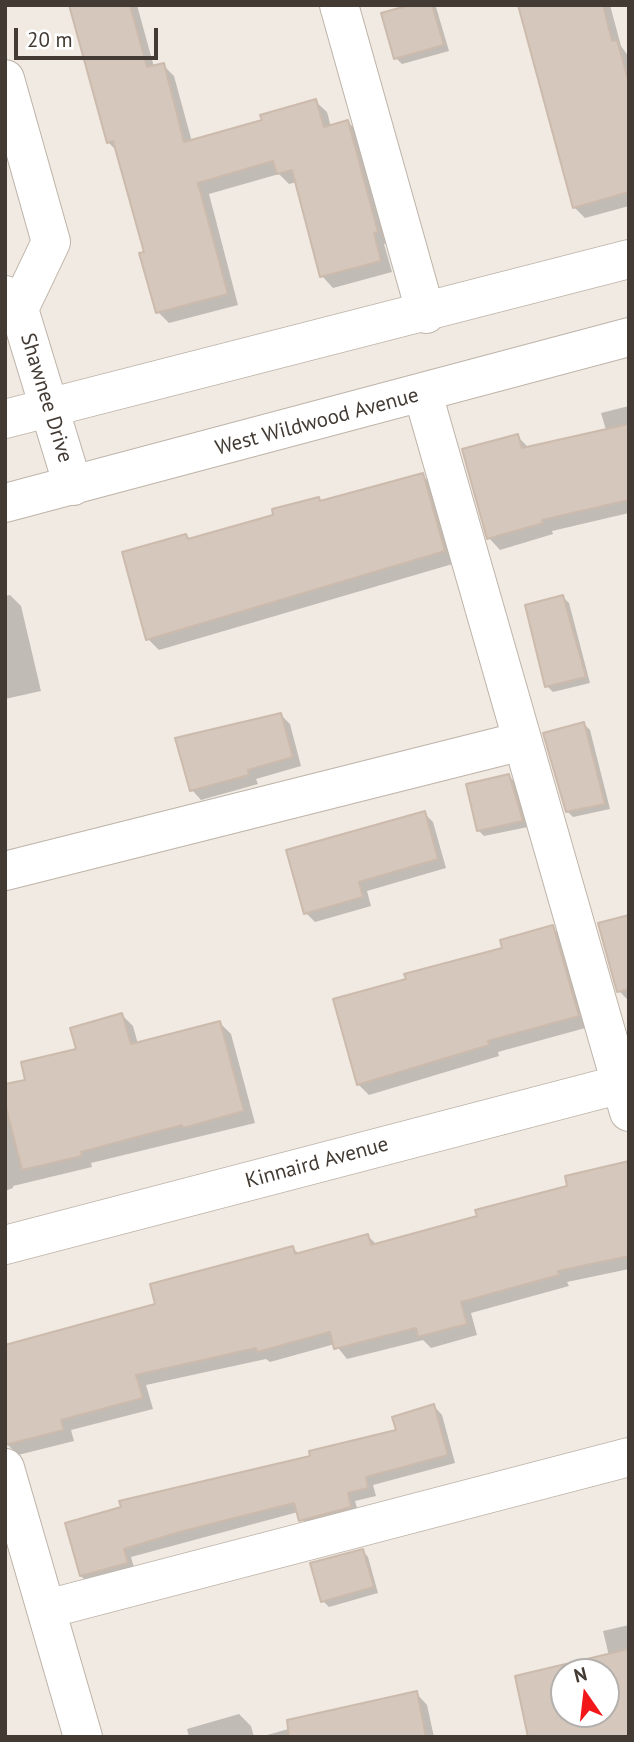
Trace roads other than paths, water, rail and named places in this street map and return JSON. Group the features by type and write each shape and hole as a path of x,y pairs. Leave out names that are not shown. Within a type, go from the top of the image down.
{"street":[{"path":"339,5 426,314"},
{"name":"Shawnee Drive","path":"5,79 51,242 12,302 51,407 73,486"},
{"path":"5,419 426,314 629,260"},
{"name":"West Wildwood Avenue","path":"5,503 423,394 629,337"},
{"path":"423,394 626,1092"},
{"path":"5,871 522,741"},
{"name":"Kinnaird Avenue","path":"5,1245 626,1092"},
{"path":"47,1609 629,1457"},
{"path":"5,1468 83,1737"}]}
